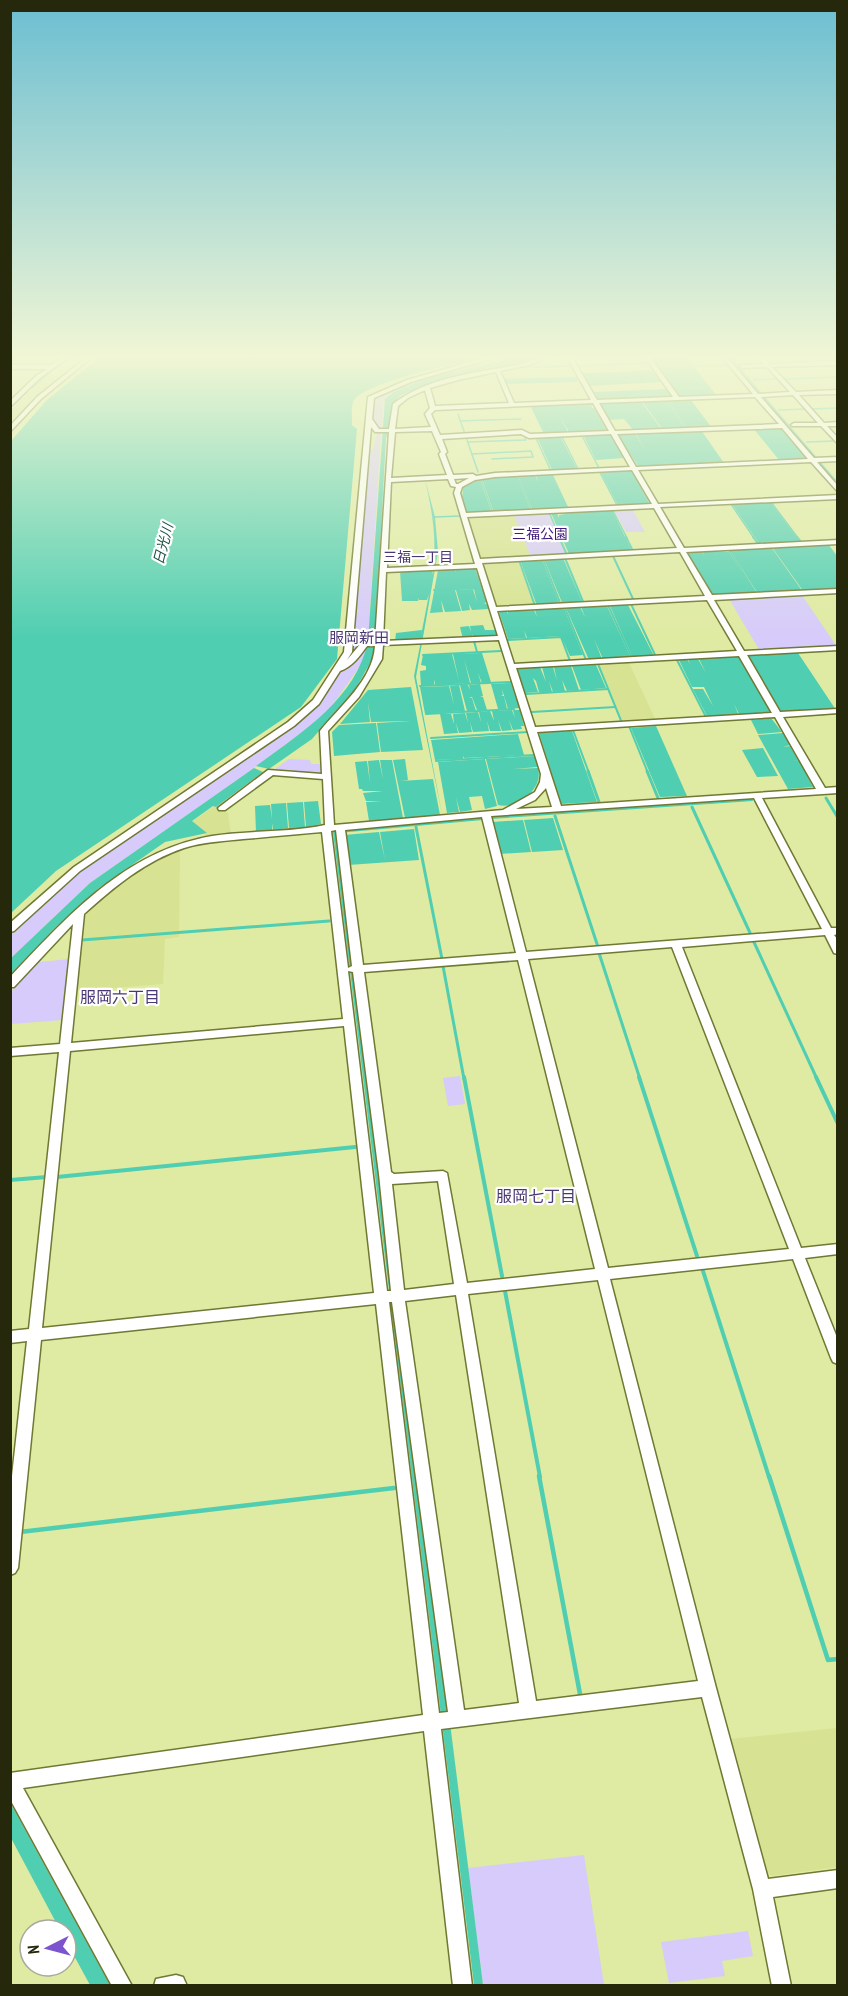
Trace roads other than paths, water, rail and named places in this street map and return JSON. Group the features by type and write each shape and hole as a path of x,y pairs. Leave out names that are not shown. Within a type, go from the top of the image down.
{"street":[{"path":"10,929 77,869 229,768 291,724 316,702 348,652 365,450"},
{"path":"364,458 370,450"},
{"path":"390,450 378,659 355,697 324,731 327,777 358,969 385,1174 392,1295 431,1722 463,1986"},
{"path":"444,450 442,454 453,485 459,486 476,477"},
{"path":"623,450 822,791"},
{"path":"803,450 837,490"},
{"path":"388,480 837,459"},
{"path":"459,486 457,493 463,515 557,809"},
{"path":"463,515 837,497"},
{"path":"383,570 837,542"},
{"path":"494,609 837,591"},
{"path":"336,672 356,657 365,644 503,639"},
{"path":"512,666 837,648"},
{"path":"532,730 837,711"},
{"path":"486,814 506,810 537,794 546,779 545,769"},
{"path":"222,808 270,772 327,777"},
{"path":"10,984 105,890 170,849 200,840 486,814 837,790"},
{"path":"757,796 832,931 837,951"},
{"path":"486,814 708,1688 762,1889 782,1986"},
{"path":"335,829 343,970 349,1022 457,1719"},
{"path":"10,1568 79,914"},
{"path":"343,970 832,931"},
{"path":"676,944 837,1358"},
{"path":"10,1052 349,1022"},
{"path":"385,1174 392,1179 443,1176 529,1711"},
{"path":"10,1337 837,1249"},
{"path":"123,1986 11,1781 431,1722 708,1688"},
{"path":"762,1889 837,1879"},
{"path":"163,1986 176,1984 178,1986"}],"water":[{"name":"日光川","path":"11,450 355,450 337,659 301,707 56,871 11,913"},
{"path":"381,450 385,450 374,656 356,688 312,739 269,769 256,766 308,727 339,697 362,662 368,641"},
{"path":"543,450 567,450 577,469 552,470"},
{"path":"591,450 620,450 624,458 596,460"},
{"path":"628,450 645,450 651,461 646,450 715,450 724,463 638,466"},
{"path":"771,450 802,450 809,459 779,460"},
{"path":"806,450 811,450 837,481 837,487"},
{"path":"631,470 651,506 619,507 600,472"},
{"path":"535,475 538,482 536,475 553,475 569,509 533,511 518,476"},
{"path":"517,476 531,511 494,513 482,479"},
{"path":"425,479 435,517 438,552 416,677 442,814 414,676 421,641 395,642 396,633 422,630 421,636 429,594 427,600 419,600 419,598 418,601 402,601 400,571 432,570 432,575 434,538"},
{"path":"480,479 492,513 467,514 462,499 463,487"},
{"path":"771,503 801,543 760,545 732,504"},
{"path":"612,510 632,551 569,554 551,513 557,513 559,518 559,515 565,512"},
{"path":"829,545 837,556 837,590 805,591 774,548"},
{"path":"772,548 803,592 758,594 730,550"},
{"path":"701,551 704,555 702,551 729,552 756,594 712,596 686,552"},
{"path":"563,558 583,604 563,605 544,559"},
{"path":"542,559 560,605 537,606 520,560"},
{"path":"475,568 482,588 446,590 455,590 461,611 445,612 441,600 443,612 430,613 438,570 455,569 456,572 456,569"},
{"path":"473,589 477,602 474,589 483,589 488,602 484,603 489,609 472,610 469,604 470,610 462,611 456,590"},
{"path":"628,605 654,656 632,656 610,606"},
{"path":"607,606 631,658 603,659 594,639 602,659 589,660 566,608 580,607 585,617 581,607"},
{"path":"564,608 583,655 570,656 561,636 527,638 524,630 526,638 508,639 499,612 507,611 508,614 508,611 534,610 537,617 535,610"},
{"path":"483,625 485,630 495,630 497,637 474,638 472,634 473,638 463,639 460,627 469,626 471,632 470,626"},
{"path":"482,653 491,682 482,683 478,673 481,683 471,683 464,659 470,683 435,685 434,679 434,685 421,686 420,671 426,670 426,666 421,665 423,655 452,654 459,681 453,654"},
{"path":"798,653 836,710 781,714 748,656"},
{"path":"738,656 772,714 740,716 734,704 739,716 708,718 693,689 703,689 713,706 704,687 692,687 679,660 687,659 690,664 688,659 698,659 706,673 699,659"},
{"path":"596,665 606,688 581,690 572,666"},
{"path":"571,666 579,690 567,691 562,680 565,691 553,692 549,681 552,692 539,692 533,678 538,692 525,693 517,669 540,667 546,682 542,667 553,667 557,681 554,667"},
{"path":"511,683 520,708 508,709 502,689 503,695 501,696 504,696 507,709 498,709 491,684"},
{"path":"480,684 483,696 480,697 483,697 487,710 477,710 472,697 469,698 472,698 476,711 467,711 460,685 468,685 470,690 469,685"},
{"path":"459,685 465,711 425,714 420,687 449,686 454,705 450,686"},
{"path":"411,687 423,750 381,752 377,723 411,721 371,722 368,702 370,722 340,724 368,690"},
{"path":"512,710 515,718 513,710 520,710 524,726 521,726 522,729 513,730 509,720 512,730 502,731 498,720 501,731 490,731 487,721 489,731 473,732 470,722 472,732 459,733 456,723 458,733 444,734 440,714 451,714 454,724 453,714 465,713 468,723 466,713 478,712 481,722 479,712 490,711 494,721 492,711"},
{"path":"771,718 782,732 758,734 751,720"},
{"path":"376,723 380,752 334,756 332,732 339,725"},
{"path":"656,726 687,796 660,797 631,728"},
{"path":"572,731 597,802 561,804 539,733"},
{"path":"783,733 790,745 783,747 790,746 798,760 791,761 799,760 813,787 788,789 758,735"},
{"path":"518,734 524,755 464,758 463,756 463,759 435,760 431,740"},
{"path":"763,748 778,776 757,777 742,750"},
{"path":"535,756 538,767 513,769 538,768 539,776 533,790 521,801 505,806 498,805 486,759"},
{"path":"405,759 408,780 400,781 433,779 440,815 405,818 393,760"},
{"path":"485,759 497,806 485,809 482,796 469,797 472,810 460,812 456,797 459,812 447,813 438,762"},
{"path":"379,760 383,779 380,760 392,760 403,818 369,821 366,802 382,801 366,801 363,793 383,791 359,789 355,762 367,761 370,783 368,761"},
{"path":"254,768 263,772 216,807 213,806 192,821 207,833 165,842 99,888 54,929 11,976 11,958 90,883"},
{"path":"752,799 753,801 491,819 491,816"},
{"path":"318,801 321,824 306,827 304,802"},
{"path":"303,802 305,827 289,828 287,803"},
{"path":"286,803 288,828 273,830 272,823 272,830 256,832 255,806 270,805 272,819 271,804"},
{"path":"482,817 483,820 338,833 483,1985 474,1985 333,832"},
{"path":"553,818 563,850 532,852 524,820"},
{"path":"523,820 531,852 500,854 492,822"},
{"path":"414,829 419,860 348,865 344,835 379,832 385,860 380,832"},
{"path":"11,1804 73,1918 54,1918 11,1838"},
{"path":"78,1926 110,1985 90,1985 78,1963"}],"waterway":[{"path":"471,450 478,472"},
{"path":"541,450 551,471"},
{"path":"569,450 578,469"},
{"path":"590,450 599,468"},
{"path":"645,450 651,461"},
{"path":"472,454 531,451 533,457 492,459"},
{"path":"596,472 599,471 618,507"},
{"path":"517,475 532,511"},
{"path":"481,479 493,513"},
{"path":"771,502 798,538"},
{"path":"731,504 754,538"},
{"path":"612,509 627,538"},
{"path":"549,512 560,538"},
{"path":"435,517 460,516"},
{"path":"559,537 567,555"},
{"path":"626,537 633,551"},
{"path":"753,537 759,545"},
{"path":"797,537 802,543"},
{"path":"773,547 805,592"},
{"path":"729,550 757,595"},
{"path":"613,556 634,601"},
{"path":"565,558 584,604"},
{"path":"543,559 561,605"},
{"path":"519,560 535,606"},
{"path":"434,590 481,588"},
{"path":"631,604 656,657"},
{"path":"608,605 632,658"},
{"path":"565,608 586,660"},
{"path":"508,640 561,637 570,661"},
{"path":"474,641 477,652"},
{"path":"423,655 501,651"},
{"path":"677,660 707,719"},
{"path":"598,664 622,723"},
{"path":"420,686 511,682"},
{"path":"526,694 608,689"},
{"path":"532,712 615,707"},
{"path":"426,714 514,709"},
{"path":"815,715 838,713"},
{"path":"629,726 648,773"},
{"path":"573,730 589,773"},
{"path":"431,738 528,732"},
{"path":"436,761 534,755"},
{"path":"588,771 599,802"},
{"path":"647,771 658,798"},
{"path":"826,798 838,818"},
{"path":"692,807 751,935"},
{"path":"555,816 598,947"},
{"path":"416,827 442,959"},
{"path":"82,940 329,921"},
{"path":"753,940 817,1079"},
{"path":"599,953 640,1079"},
{"path":"443,966 464,1079"},
{"path":"464,1077 502,1276"},
{"path":"639,1077 697,1256"},
{"path":"816,1077 838,1124"},
{"path":"57,1177 355,1147"},
{"path":"10,1180 47,1177"},
{"path":"703,1271 769,1477"},
{"path":"505,1291 540,1477"},
{"path":"539,1476 580,1694"},
{"path":"769,1476 828,1660 838,1659"},
{"path":"20,1532 394,1488"}],"district":[{"name":"三福一丁目","path":"418,557"},
{"name":"服岡新田","path":"359,638"},
{"name":"服岡六丁目","path":"120,997"},
{"name":"服岡七丁目","path":"536,1196"}],"park label":[{"name":"三福公園","path":"540,534"}]}
